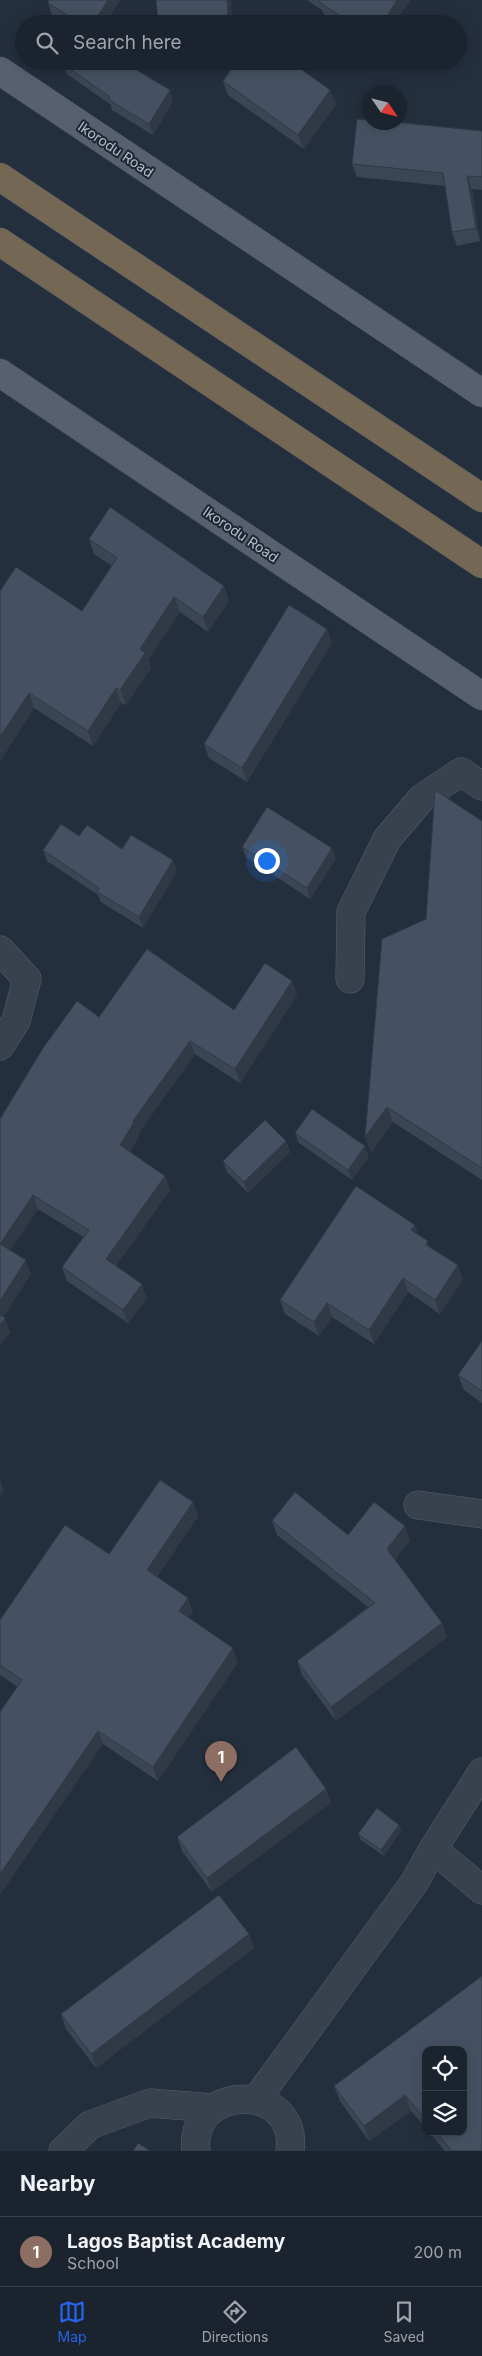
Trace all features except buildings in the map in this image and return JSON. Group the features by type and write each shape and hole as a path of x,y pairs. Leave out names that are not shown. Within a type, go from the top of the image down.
{"highway":[{"path":"0,177 482,498"},
{"path":"0,242 482,564"}],"main road":[{"name":"Ikorodu Road","path":"0,71 482,393"},
{"name":"Ikorodu Road","path":"0,373 482,696"}],"street":[{"path":"350,979 351,912 387,839 422,798 461,772 482,786"},
{"path":"0,950 27,979 16,1021 0,1046"},
{"path":"418,1505 482,1514"},
{"path":"256,2100 414,1882 432,1849 482,1772"},
{"path":"432,1849 482,1890"},
{"path":"196,2151 197,2134 203,2120 213,2108 226,2101 241,2098 256,2100 270,2106 281,2116 288,2129 290,2151"},
{"path":"63,2151 90,2126 150,2103 213,2108"}],"place":[{"name":"Lagos Baptist Academy","path":"221,1782"}]}
